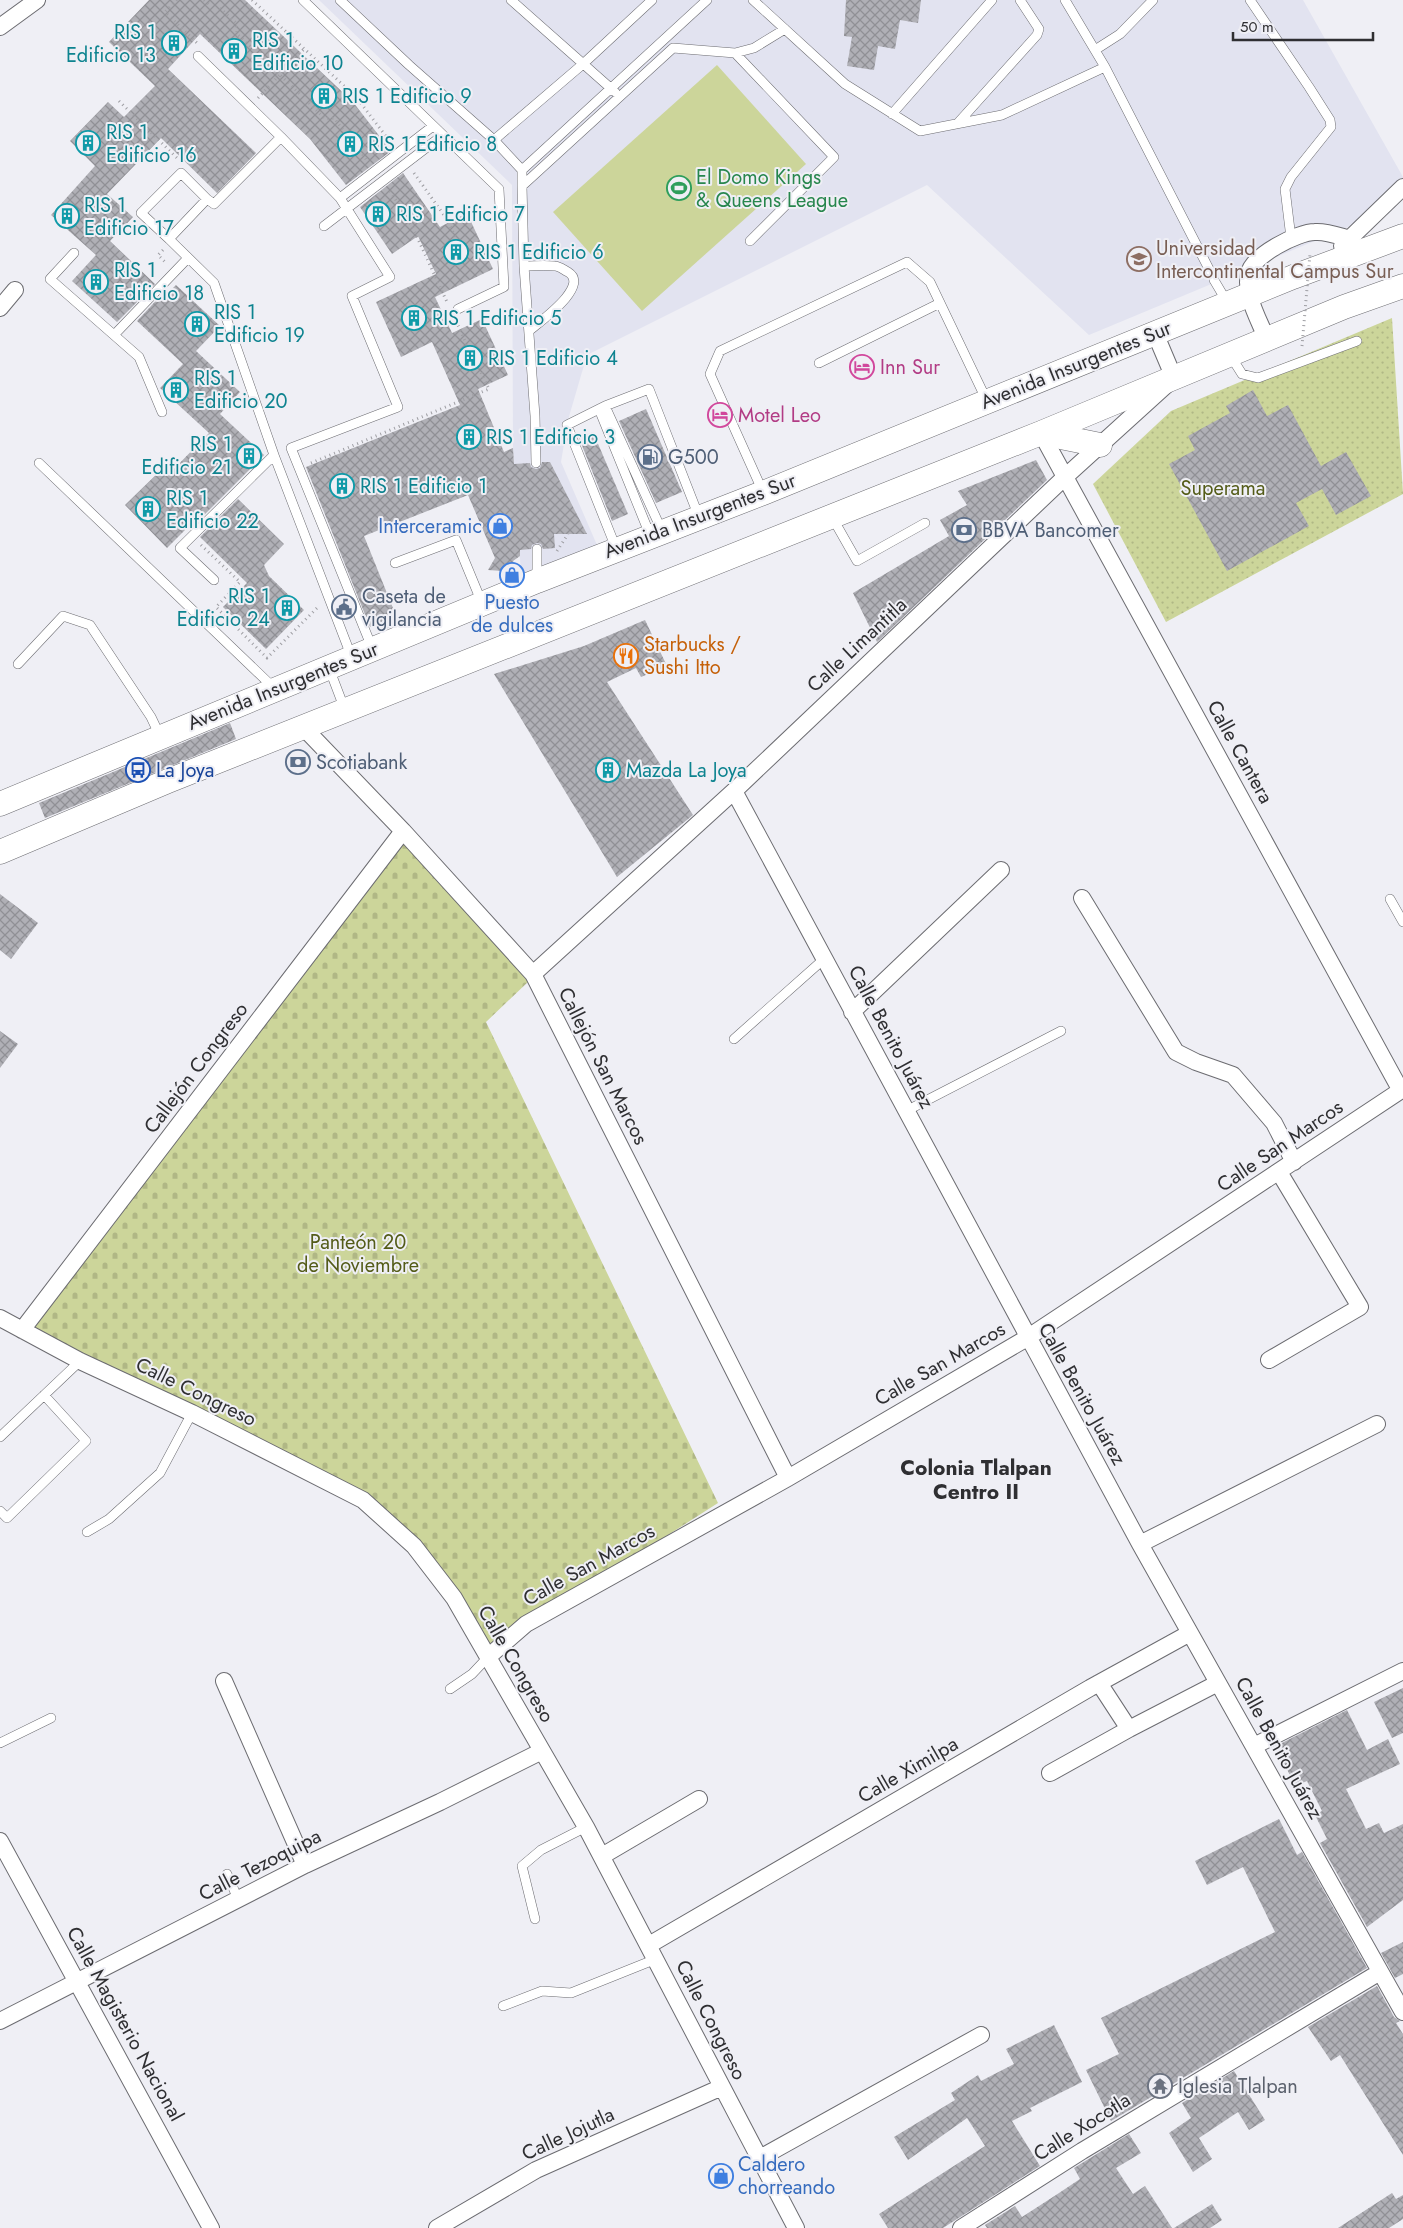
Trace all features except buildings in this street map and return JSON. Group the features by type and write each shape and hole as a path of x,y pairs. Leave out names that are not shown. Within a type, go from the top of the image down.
{"main road":[{"name":"Avenida Insurgentes Sur","path":"0,804 537,581 656,533 763,493 1238,299 1318,259 1403,236"},
{"path":"0,852 168,781 1041,433 1344,307 1403,286"},
{"path":"1041,433 1100,445"}],"street":[{"path":"0,27 37,0"},
{"path":"1318,259 1350,238 1403,186"},
{"path":"1267,340 1238,299 1253,264 1286,240 1292,238 1316,232 1350,238"},
{"path":"0,308 15,290"},
{"path":"1155,333 1174,378"},
{"name":"Calle Limantitla","path":"532,974 734,791 1065,477 1174,378"},
{"name":"Calle Cantera","path":"1041,433 1402,1090"},
{"name":"Callejón San Marcos","path":"304,728 532,974 788,1478"},
{"name":"Calle Benito Juárez","path":"734,791 1027,1338 1190,1634 1403,2012"},
{"name":"Callejón Congreso","path":"22,1330 402,832"},
{"path":"852,1012 1000,870"},
{"path":"1082,898 1176,1052 1196,1062 1233,1075 1274,1123 1294,1162"},
{"name":"Calle San Marcos","path":"488,1657 526,1624 788,1478 1027,1338 1402,1090"},
{"path":"1269,1360 1360,1306 1279,1172"},
{"name":"Calle Congreso","path":"0,1318 80,1361 192,1413 363,1500 414,1546 454,1598 586,1827 796,2228"},
{"path":"1140,1544 1377,1424"},
{"name":"Calle Ximilpa","path":"652,1952 1099,1683 1190,1634"},
{"path":"1254,1746 1403,1671"},
{"path":"224,1681 305,1865"},
{"path":"1099,1683 1129,1729"},
{"path":"1050,1773 1218,1683"},
{"name":"Calle Tezoquipa","path":"0,2021 305,1865 440,1802 542,1751"},
{"path":"602,1856 699,1799"},
{"name":"Calle Magisterio Nacional","path":"0,1841 211,2228"},
{"name":"Calle Xocotla","path":"961,2228 1082,2150 1380,1972"},
{"path":"760,2158 981,2035"},
{"name":"Calle Jojutla","path":"436,2228 536,2170 722,2087"}],"lane":[{"path":"303,0 499,189 504,287 458,309"},
{"path":"340,0 409,65 494,140 522,170 524,266 535,416 536,463"},
{"path":"511,0 620,98"},
{"path":"494,140 583,64 652,0"},
{"path":"522,170 707,0"},
{"path":"753,0 845,84 920,131 1002,115 1105,67"},
{"path":"892,114 992,0"},
{"path":"957,124 1037,35 1039,29 1037,24 1020,0"},
{"path":"1065,0 1105,67 1210,271"},
{"path":"1095,50 1120,34 1153,0"},
{"path":"1250,0 1330,120 1331,127 1290,176 1285,189 1292,238"},
{"path":"522,186 620,98 672,48 680,47 735,53 754,48 785,29"},
{"path":"664,41 672,48"},
{"path":"735,53 834,157 750,240"},
{"path":"198,56 340,198 390,277 352,296 398,407 291,448 363,654"},
{"path":"340,198 433,126"},
{"path":"324,226 443,135"},
{"path":"281,137 214,204 181,173 141,213 214,283 274,455 363,654"},
{"path":"169,239 207,199"},
{"path":"74,253 50,279 139,357 162,412"},
{"path":"114,336 188,258"},
{"path":"763,493 710,374 720,351 907,262 930,282 987,402"},
{"path":"524,266 557,266 572,274 575,280 574,289 568,296 529,331"},
{"path":"1214,280 1238,299"},
{"path":"819,363 940,303"},
{"path":"1230,355 1242,374 1258,378 1357,341"},
{"path":"616,549 567,425 602,407 649,389 699,517"},
{"path":"602,407 656,533"},
{"path":"214,580 180,548 274,455"},
{"path":"39,463 276,690"},
{"path":"832,517 857,561 925,523"},
{"path":"395,563 456,540 482,604"},
{"path":"537,549 537,581"},
{"path":"18,664 63,616 90,625 152,717 160,736"},
{"path":"329,668 346,710"},
{"path":"1390,899 1403,922"},
{"path":"734,1038 824,958"},
{"path":"906,1111 1061,1031"},
{"path":"0,1437 80,1361"},
{"path":"0,1511 7,1518 86,1441 44,1395"},
{"path":"87,1532 110,1519 160,1473 192,1413"},
{"path":"450,1689 472,1674 488,1657"},
{"path":"0,1743 51,1718"},
{"path":"535,1919 522,1866 541,1850 586,1827"},
{"path":"227,1874 238,1899"},
{"path":"503,2006 542,1991 571,1993 652,1952"}],"path":[{"path":"204,0 210,5"},
{"path":"220,8 236,23 237,34 253,49"},
{"path":"256,100 304,50"},
{"path":"259,54 302,96"},
{"path":"119,101 181,161"},
{"path":"309,103 325,119 334,118 350,138"},
{"path":"410,166 446,218 458,244"},
{"path":"404,215 412,226 447,303"},
{"path":"1302,346 1318,259"},
{"path":"455,320 471,354"}],"shaded area":[{"name":"Universidad Intercontinental Campus Sur","path":"319,0 1303,0 1403,177 1403,187 1372,217 1089,335 927,185 587,355 568,420 561,462 597,545 521,574 513,448 512,185"}],"green space":[{"name":"El Domo Kings & Queens League","path":"717,65 806,164 642,311 553,212"},
{"name":"Superama","path":"1392,318 1403,494 1166,622 1093,484 1171,411"},
{"name":"Panteón 20 de Noviembre","path":"401,840 529,981 486,1022 718,1503 485,1652 452,1594 363,1498 27,1330"}],"place":[{"name":"RIS 1 Edificio 13","path":"174,43"},
{"name":"RIS 1 Edificio 10","path":"234,51"},
{"name":"RIS 1 Edificio 9","path":"324,96"},
{"name":"RIS 1 Edificio 16","path":"88,143"},
{"name":"RIS 1 Edificio 8","path":"350,144"},
{"name":"El Domo Kings & Queens League","path":"679,188"},
{"name":"RIS 1 Edificio 7","path":"378,214"},
{"name":"RIS 1 Edificio 17","path":"67,216"},
{"name":"RIS 1 Edificio 6","path":"456,252"},
{"name":"Universidad Intercontinental Campus Sur","path":"1139,259"},
{"name":"RIS 1 Edificio 18","path":"96,282"},
{"name":"RIS 1 Edificio 5","path":"414,318"},
{"name":"RIS 1 Edificio 19","path":"197,324"},
{"name":"RIS 1 Edificio 4","path":"470,358"},
{"name":"Inn Sur","path":"862,367"},
{"name":"RIS 1 Edificio 20","path":"176,390"},
{"name":"Motel Leo","path":"720,415"},
{"name":"RIS 1 Edificio 3","path":"469,437"},
{"name":"RIS 1 Edificio 21","path":"249,456"},
{"name":"G500","path":"650,457"},
{"name":"RIS 1 Edificio 1","path":"342,486"},
{"name":"RIS 1 Edificio 22","path":"148,509"},
{"name":"Interceramic","path":"500,526"},
{"name":"BBVA Bancomer","path":"964,530"},
{"name":"Puesto de dulces","path":"512,575"},
{"name":"Caseta de vigilancia","path":"344,607"},
{"name":"RIS 1 Edificio 24","path":"287,608"},
{"name":"Starbucks / Sushi Itto","path":"626,656"},
{"name":"Scotiabank","path":"298,762"},
{"name":"La Joya","path":"138,770"},
{"name":"Mazda La Joya","path":"608,770"},
{"name":"Iglesia Tlalpan","path":"1160,2086"},
{"name":"Caldero chorreando","path":"721,2176"}],"district":[{"name":"Colonia Tlalpan Centro II","path":"976,1480"}]}
